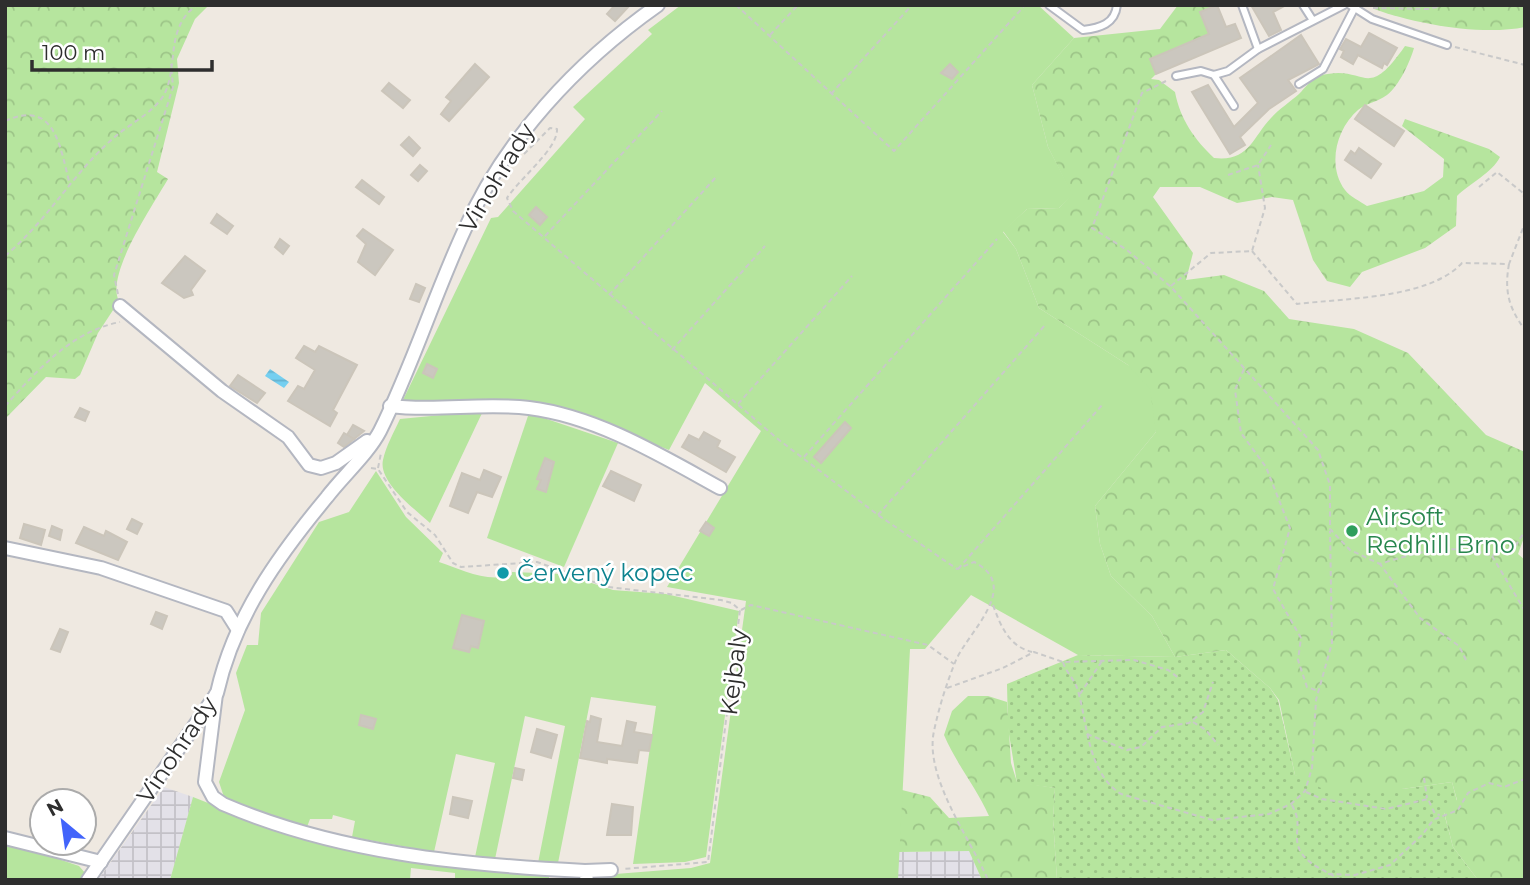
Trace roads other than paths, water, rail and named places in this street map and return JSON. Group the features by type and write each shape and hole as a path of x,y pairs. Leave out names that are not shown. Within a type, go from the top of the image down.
{"street":[{"name":"Vinohrady","path":"88,880 217,693 224,662 238,630 282,551 379,433 465,228 484,190 538,110 637,20 658,5"},
{"path":"120,306 222,391 288,437 309,465 321,468 336,463 379,433"},
{"path":"390,406 529,408 592,426 664,457 720,488"},
{"path":"5,548 102,568 164,589 226,611 238,630"},
{"path":"217,693 205,782 213,797 223,804 309,836 381,850 586,876 611,870"},
{"path":"5,838 101,862"}],"lane":[{"path":"1049,5 1083,30 1100,28 1110,22 1118,5"},
{"path":"1242,5 1258,49"},
{"path":"1303,5 1312,19"},
{"path":"1299,84 1324,69 1350,7"},
{"path":"1176,76 1201,71 1214,75 1228,71 1258,49 1312,19 1350,7 1371,19 1447,45"},
{"path":"1214,75 1234,106"}],"water":[{"path":"270,369 289,382 284,388 265,376"}],"place":[{"name":"Airsoft Redhill Brno","path":"1352,531"},
{"name":"Červený kopec","path":"503,573"}]}
